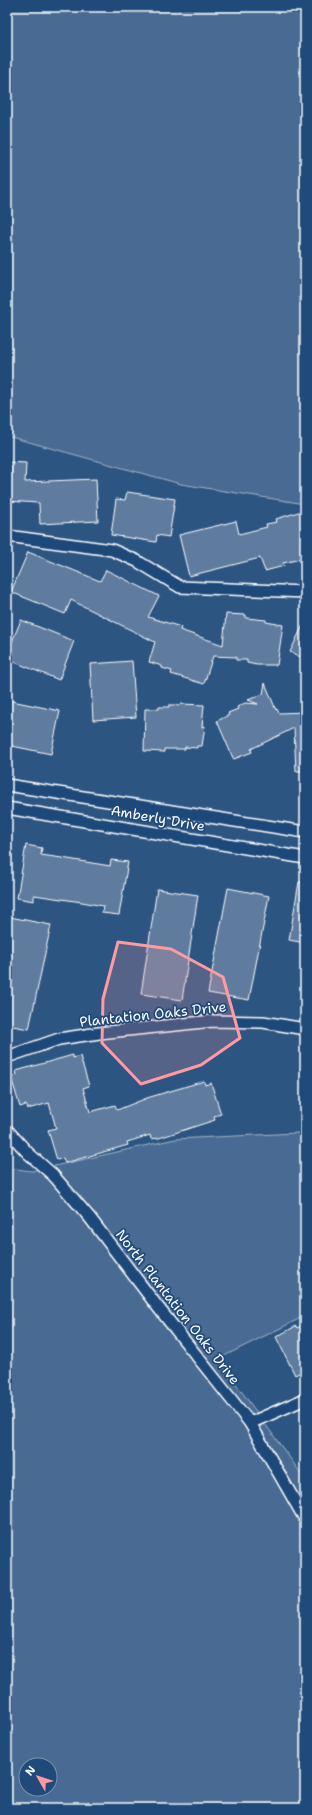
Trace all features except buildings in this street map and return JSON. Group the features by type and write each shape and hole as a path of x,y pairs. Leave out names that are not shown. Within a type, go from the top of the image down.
{"street":[{"path":"7,536 112,550 137,561 180,587 305,592"},
{"name":"Amberly Drive","path":"7,787 305,832"},
{"name":"Amberly Drive","path":"7,808 305,858"},
{"name":"Plantation Oaks Drive","path":"7,1057 59,1039 99,1033 213,1021 263,1022 305,1029"},
{"name":"North Plantation Oaks Drive","path":"7,1130 28,1153 53,1176 90,1218 157,1306 250,1423 305,1520"},
{"path":"250,1423 305,1399"}],"highlighted area":[{"path":"118,942 171,949 223,977 240,1038 201,1065 141,1084 102,1043 103,999"}],"shaded area":[{"path":"7,7 305,7 305,504 181,484 7,436"},
{"path":"297,1133 305,1135 305,1316 218,1359 305,1479 305,1808 7,1808 7,1168 32,1171 175,1139"}]}
